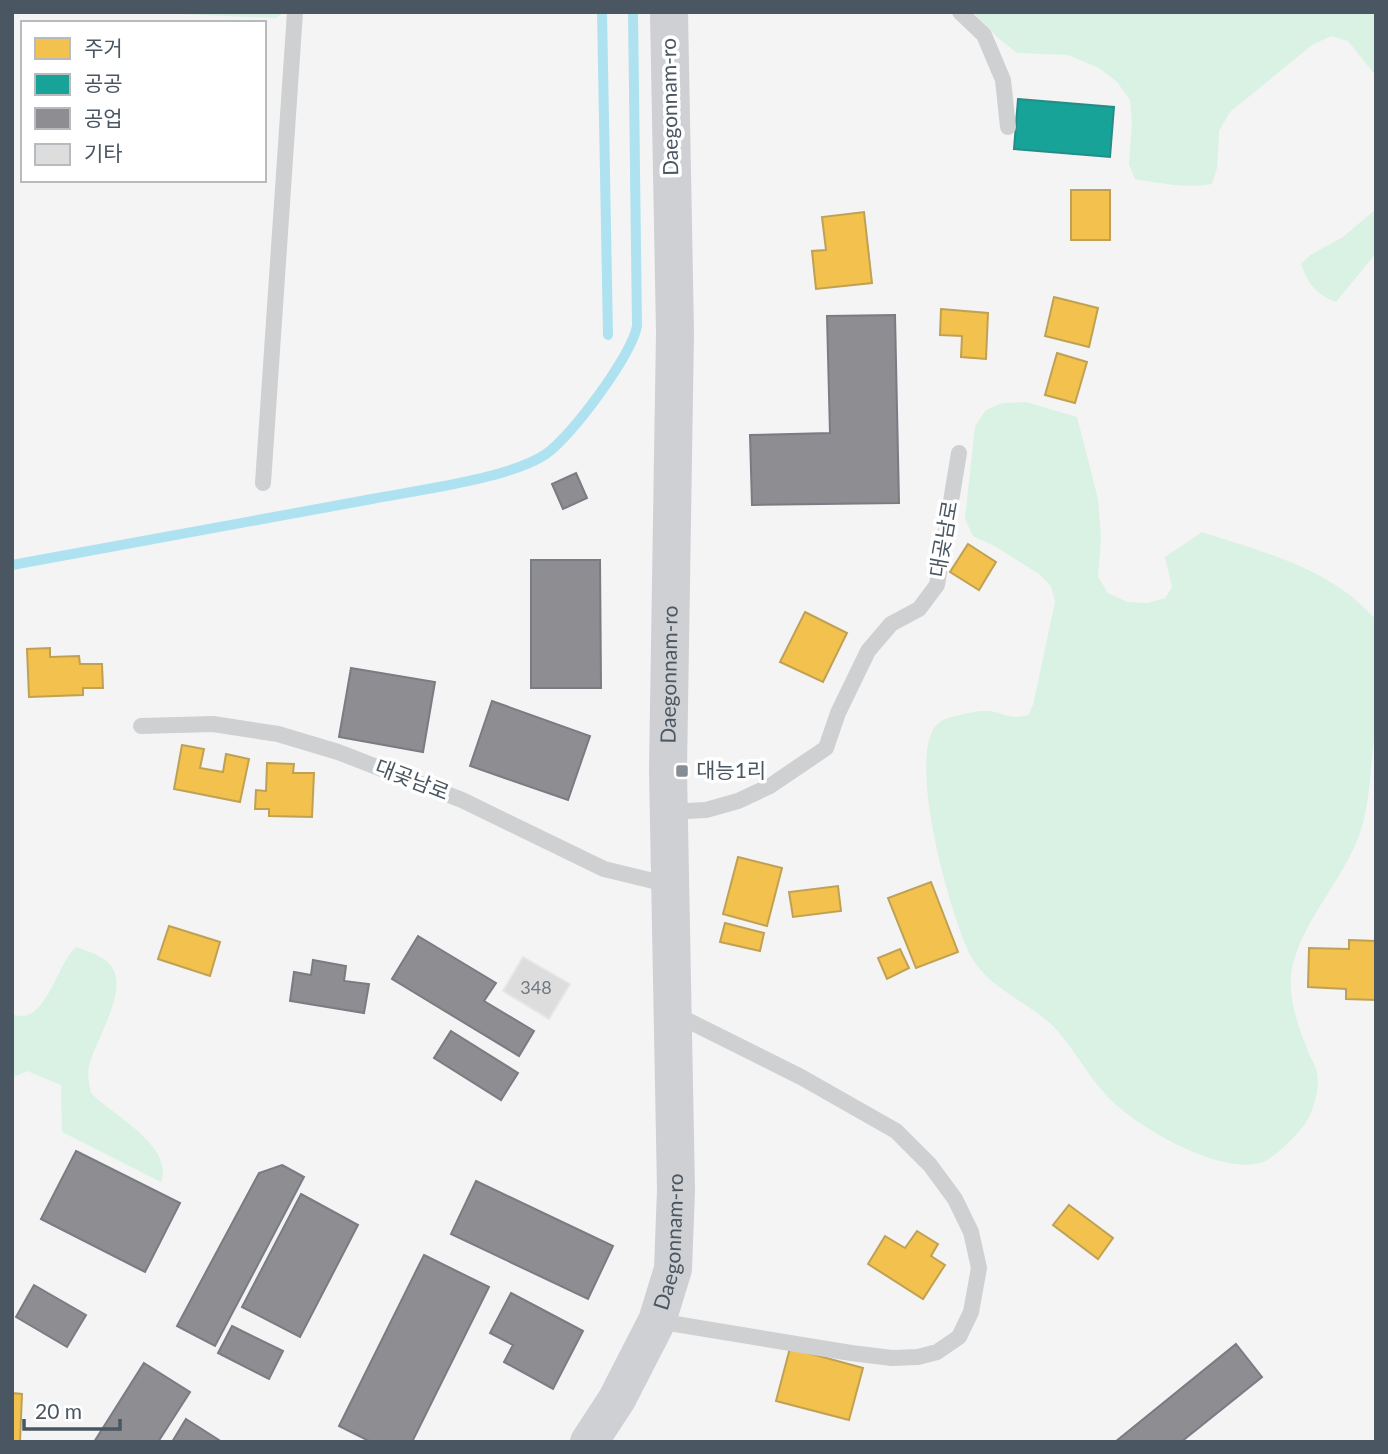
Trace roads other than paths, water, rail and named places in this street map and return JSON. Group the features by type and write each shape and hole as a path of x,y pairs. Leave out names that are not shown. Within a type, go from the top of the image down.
{"street":[{"name":"Daegonnam-ro","path":"589,1442 617,1399 657,1321 673,1269 676,1190 668,812 675,332 669,12"}],"lane":[{"path":"263,483 295,12"},
{"path":"960,12 984,35 1003,80 1008,127"},
{"name":"대곶남로","path":"668,812 706,810 738,802 770,786 826,748 838,713 868,651 891,624 919,609 937,584 959,453"},
{"name":"대곶남로","path":"141,726 214,724 278,734 338,752 462,800 604,869 670,885"},
{"path":"657,1321 851,1353 892,1358 918,1357 937,1352 958,1337 971,1312 979,1268 971,1232 955,1199 930,1165 896,1131 801,1077 672,1013"}],"waterway":[{"path":"602,12 608,335"},
{"path":"12,565 487,477 530,463 557,445 613,375 633,339 637,326 633,12"}],"place":[{"name":"대능1리","path":"682,771"}]}
